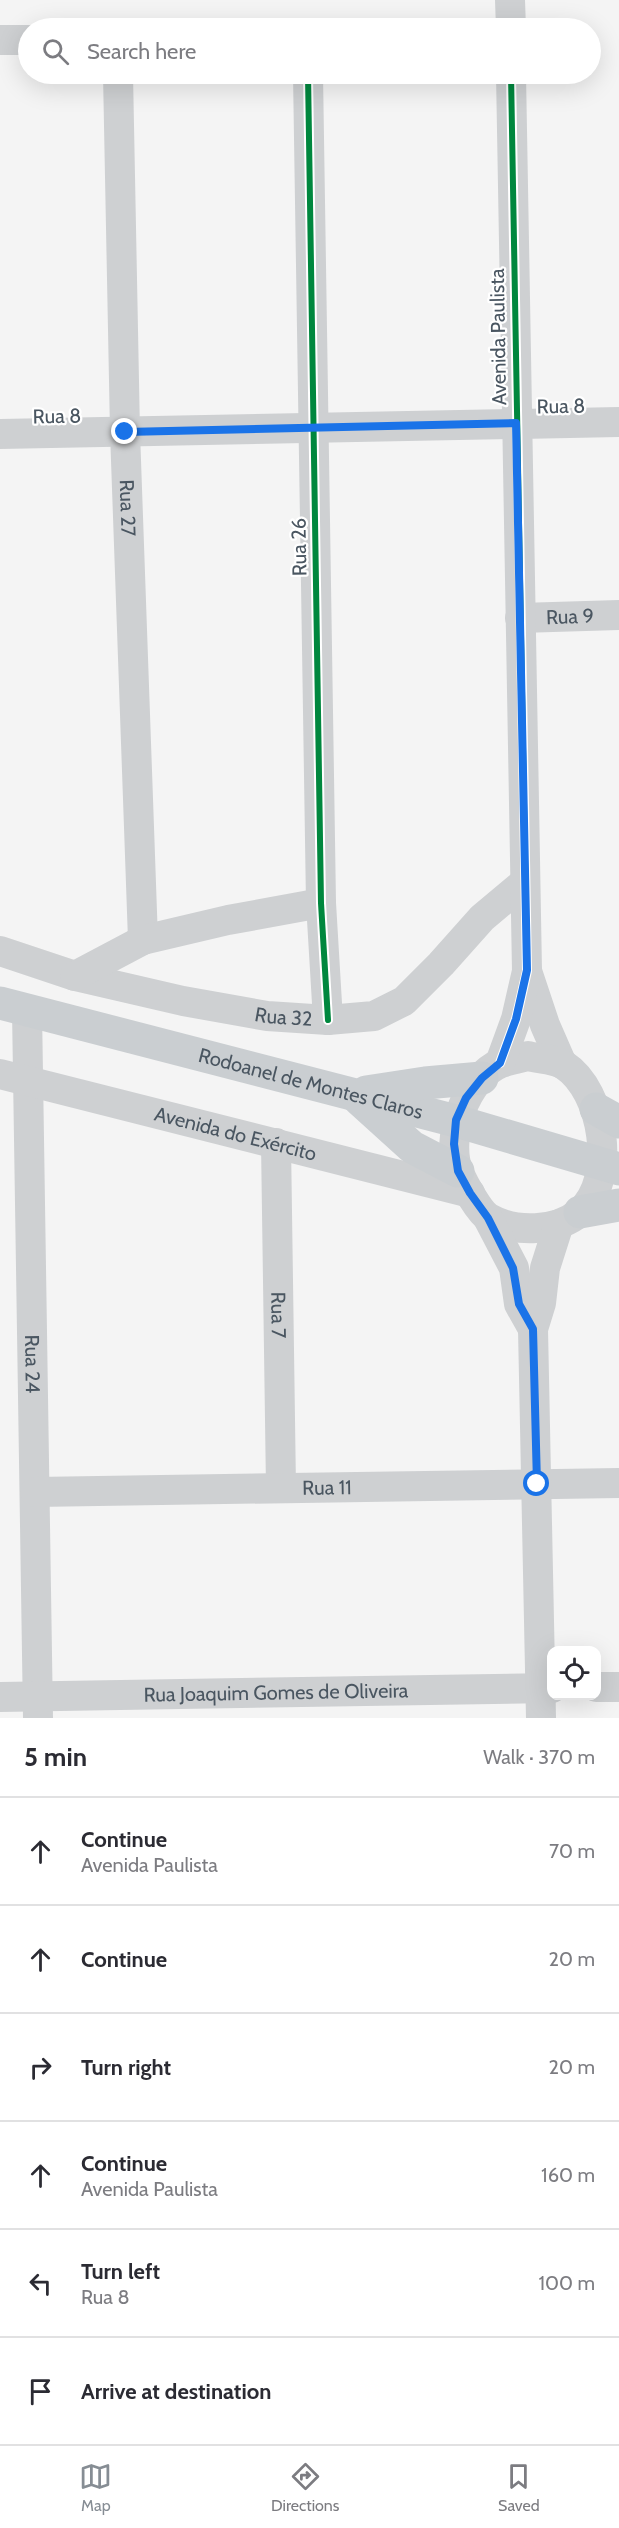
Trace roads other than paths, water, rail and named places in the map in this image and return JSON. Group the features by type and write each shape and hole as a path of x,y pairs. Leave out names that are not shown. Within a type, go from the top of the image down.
{"main road":[{"name":"Rodoanel de Montes Claros","path":"13,1007 456,1120 611,1167"},
{"path":"353,1094 491,1071"},
{"path":"353,1094 412,1147 464,1182"},
{"path":"570,1218 619,1205"}],"street":[{"path":"510,0 510,18"},
{"path":"0,40 18,40"},
{"name":"Rua 27","path":"118,84 125,432 143,940"},
{"name":"Rua 26","path":"308,84 321,903 328,1020"},
{"name":"Avenida Paulista","path":"456,1120 466,1098 491,1071 516,1019 527,970 511,84"},
{"name":"Rua 8","path":"0,434 619,422"},
{"name":"Rua 9","path":"520,618 619,615"},
{"name":"Rua 32","path":"0,951 75,976 183,1001 267,1016 328,1020 374,1016 404,1001 482,918 525,882"},
{"path":"75,976 143,940 228,920 321,903"},
{"name":"Avenida Paulista","path":"527,970 545,1025 562,1064"},
{"name":"Rua 24","path":"13,1007 14,1078 35,1492 38,1707"},
{"path":"491,1071 528,1056 562,1064 581,1081 608,1115 601,1136 611,1167 570,1218 545,1268 541,1303 533,1329 546,1688 541,1718"},
{"name":"Avenida do Exército","path":"14,1078 276,1143 464,1182"},
{"path":"456,1120 454,1144 464,1182 488,1218 513,1268 519,1304 533,1329"},
{"name":"Rua 7","path":"276,1143 281,1488"},
{"path":"488,1218 527,1230 570,1218"},
{"name":"Rua 11","path":"35,1492 619,1483"},
{"path":"601,1687 619,1687"},
{"name":"Rua Joaquim Gomes de Oliveira","path":"0,1697 38,1707 546,1688"}]}
